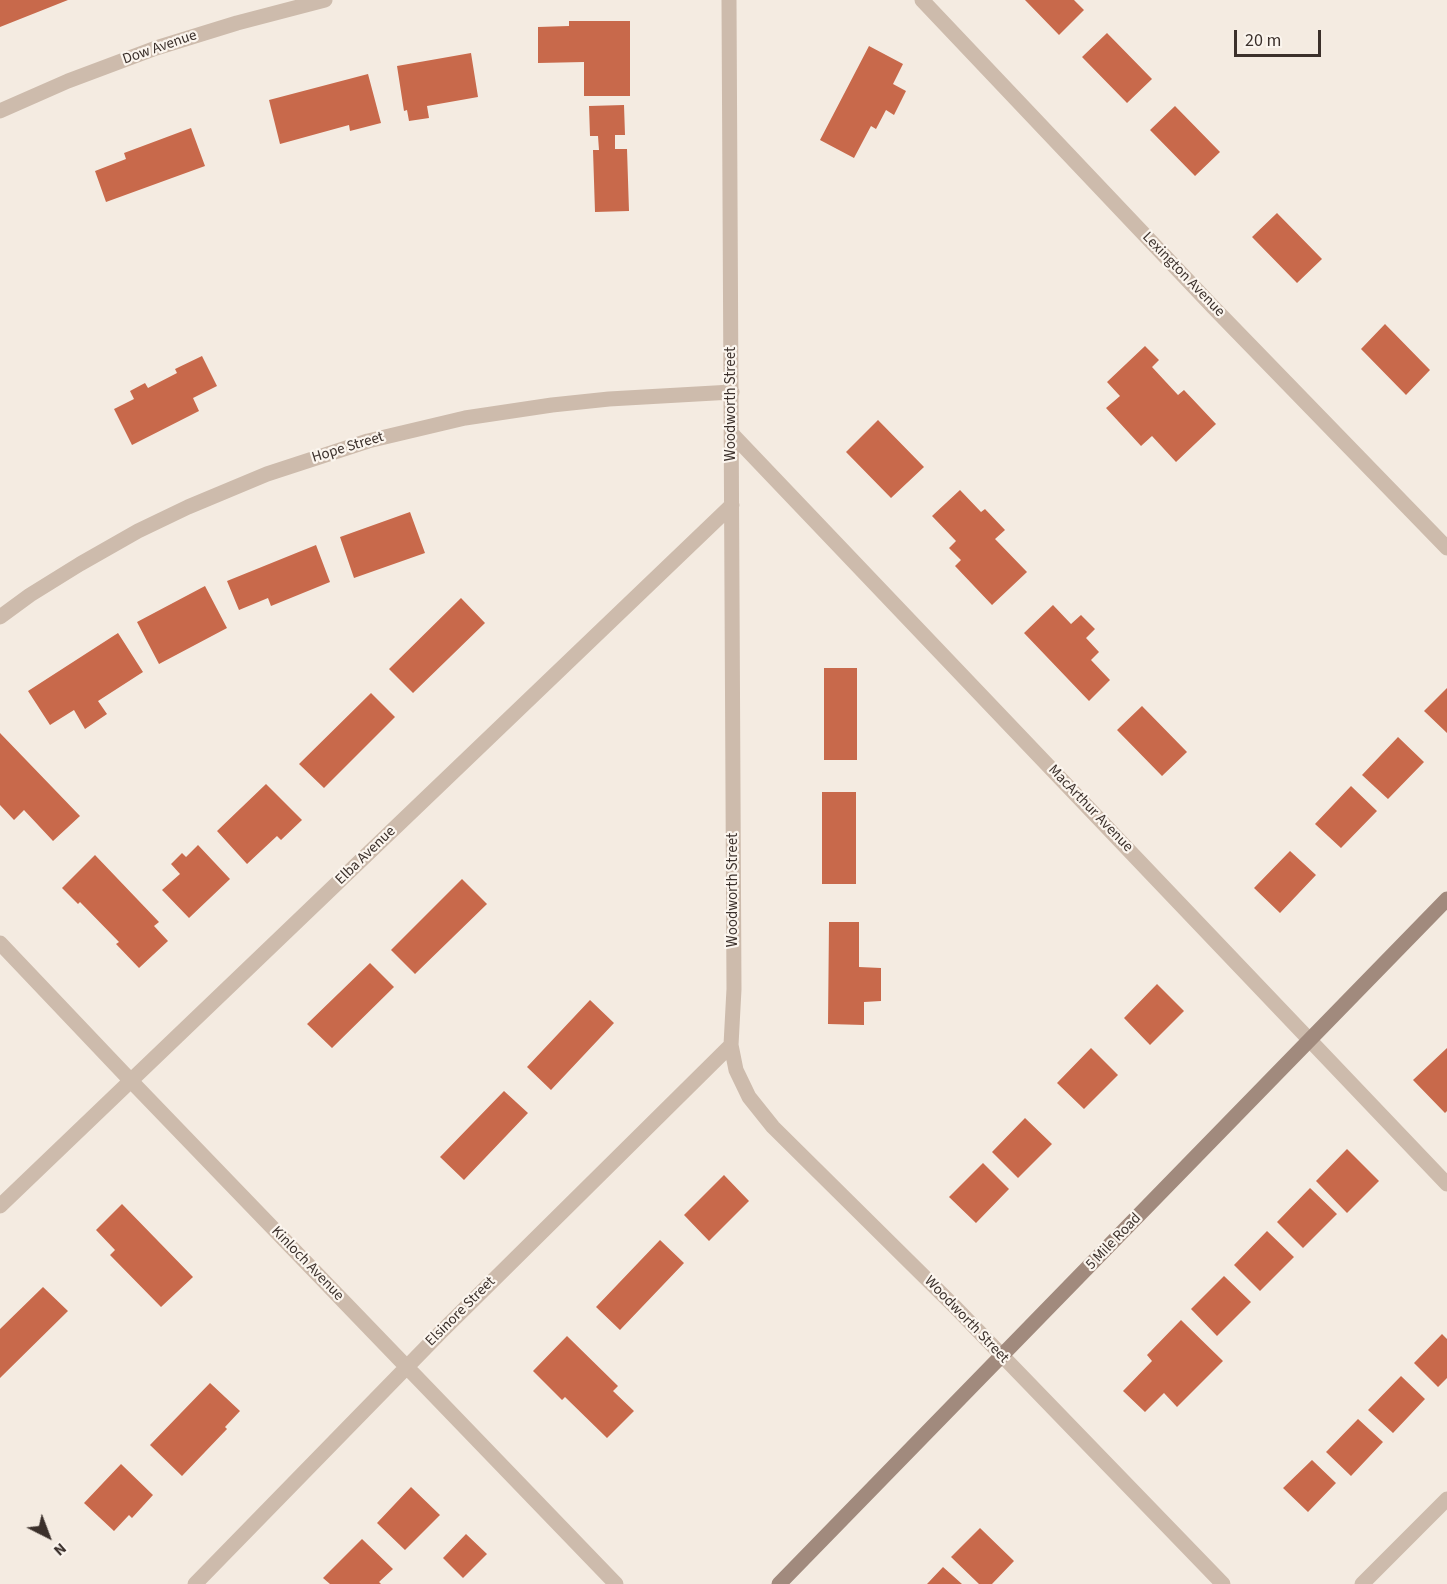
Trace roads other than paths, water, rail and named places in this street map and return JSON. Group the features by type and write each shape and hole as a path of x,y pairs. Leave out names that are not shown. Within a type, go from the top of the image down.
{"main road":[{"name":"5 Mile Road","path":"779,1584 1447,899"}],"street":[{"name":"Dow Avenue","path":"0,111 68,81 156,48 237,23 325,0"},
{"name":"Woodworth Street","path":"729,0 734,989 731,1045 736,1070 749,1097 774,1127 956,1308 1223,1584"},
{"name":"Lexington Avenue","path":"922,0 1221,316 1447,548"},
{"name":"Hope Street","path":"0,617 30,595 138,531 267,474 368,441 465,418 552,405 609,399 732,392"},
{"name":"MacArthur Avenue","path":"732,434 1447,1184"},
{"name":"Elba Avenue","path":"0,1206 732,505"},
{"name":"Kinloch Avenue","path":"0,943 616,1584"},
{"name":"Elsinore Street","path":"195,1584 406,1367 731,1045"},
{"path":"1362,1584 1447,1500"}]}
